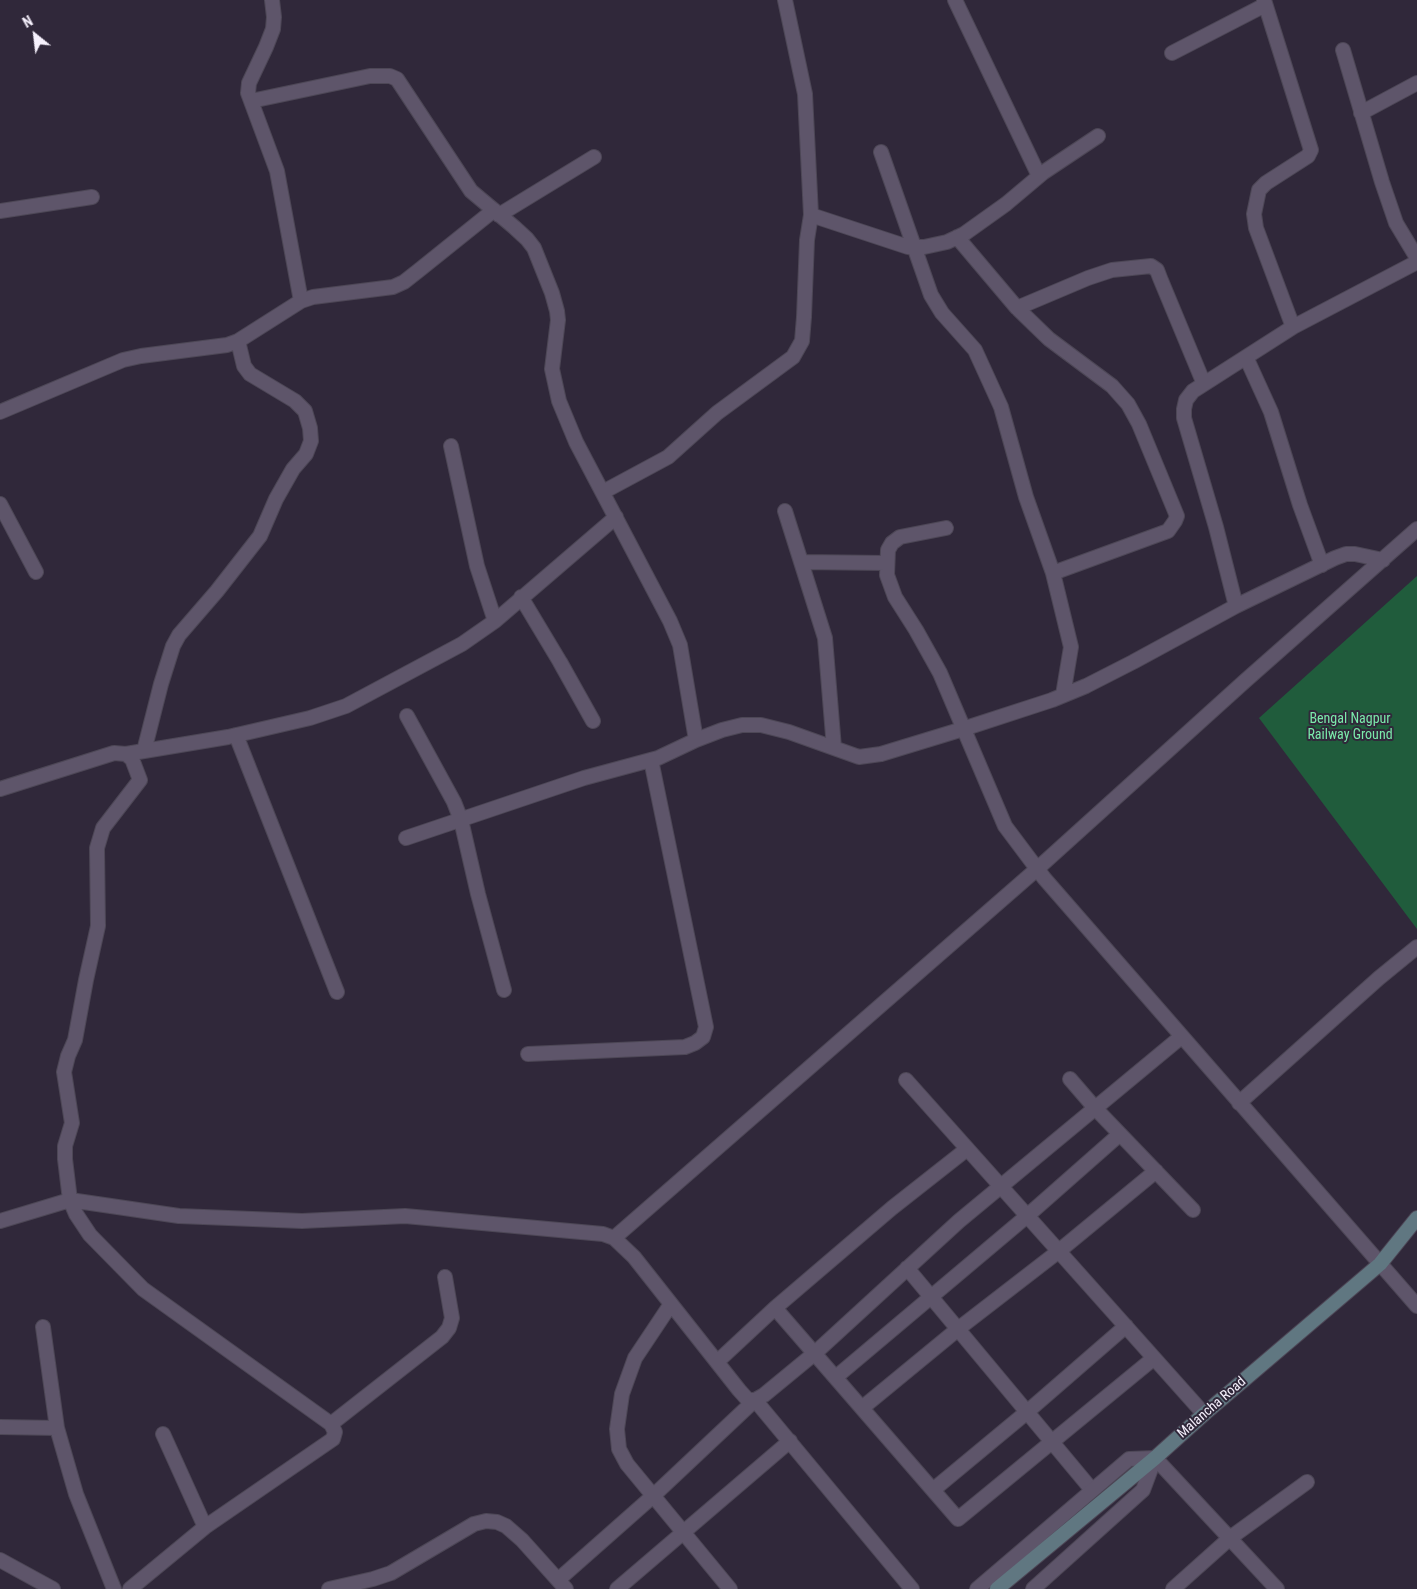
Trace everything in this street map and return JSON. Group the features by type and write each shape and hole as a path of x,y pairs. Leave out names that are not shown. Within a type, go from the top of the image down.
{"main road":[{"name":"Malancha Road","path":"997,1589 1155,1458 1380,1264 1417,1218"}],"street":[{"path":"272,0 274,17 272,29 266,47 249,83 248,93 277,171 301,301"},
{"path":"603,492 668,457 717,413 793,357 799,348 804,332 807,240 811,215 805,94 785,0"},
{"path":"954,0 1039,176"},
{"path":"1172,53 1264,2 1311,150 1308,156 1266,183 1259,190 1254,214 1256,228 1293,327"},
{"path":"1342,50 1396,223 1417,258"},
{"path":"250,101 370,76 390,76 397,79 471,190 527,239 534,248 557,311 558,320 552,369 555,389 576,442 670,621 680,645 696,740"},
{"path":"1361,112 1417,83"},
{"path":"811,215 908,247 924,247 947,242 1006,204 1039,176 1098,136"},
{"path":"881,152 931,295 942,313 975,350 1001,406 1026,497 1053,573 1070,647 1063,695"},
{"path":"0,412 123,360 226,345 238,341 301,301 313,297 393,287 404,282 497,212 594,157"},
{"path":"0,211 92,197"},
{"path":"957,237 1017,308 1049,339 1112,386 1128,404 1139,424 1177,516 1168,532 1053,573"},
{"path":"1236,606 1216,527 1184,418 1186,400 1193,391 1293,327 1417,262"},
{"path":"1017,308 1112,270 1151,266 1157,270 1204,384"},
{"path":"144,751 173,646 179,635 217,591 260,536 276,499 293,469 306,454 311,441 310,428 305,411 295,401 250,374 244,366 238,341"},
{"path":"1246,357 1271,412 1300,505 1322,565"},
{"path":"451,446 478,566 495,621"},
{"path":"0,504 36,572"},
{"path":"785,512 825,638 834,748"},
{"path":"0,789 114,753 126,754 236,735 310,718 346,706 462,644 495,621 616,517"},
{"path":"946,528 900,537 892,543 888,550 887,575 895,597 940,673 1005,826 1037,869 1417,1306"},
{"path":"614,1238 1037,869 1259,668 1417,529"},
{"path":"406,838 584,778 651,760 722,730 742,725 761,725 790,732 859,757 880,754 963,729 1063,695 1133,662 1236,606 1346,554 1382,560"},
{"path":"801,562 886,563"},
{"path":"521,598 593,721"},
{"path":"407,716 454,802 461,820 478,894 504,990"},
{"path":"236,735 337,992"},
{"path":"126,754 132,759 140,780 104,828 97,848 98,926 75,1040 64,1072 72,1123 65,1146 70,1200 76,1214 90,1235 143,1289 331,1424 335,1432 333,1439 205,1527 130,1589"},
{"path":"528,1054 684,1046 696,1043 704,1037 706,1027 651,760"},
{"path":"1239,1103 1379,978 1417,947"},
{"path":"329,1589 372,1580 391,1573 474,1524 486,1521 497,1522 506,1526 522,1540 562,1585 756,1400 815,1352 958,1221 1182,1037"},
{"path":"1070,1079 1095,1108 1193,1210"},
{"path":"906,1080 1204,1414"},
{"path":"836,1377 932,1298 1120,1134"},
{"path":"717,1362 775,1308 892,1208 967,1149"},
{"path":"862,1408 1156,1171"},
{"path":"0,1221 70,1200 179,1216 302,1221 406,1216 566,1229 603,1234 614,1238 634,1257 748,1400 756,1400"},
{"path":"907,1268 1092,1490"},
{"path":"331,1424 442,1337 449,1328 452,1318 445,1277"},
{"path":"671,1304 635,1358 622,1394 617,1430 619,1449 628,1464 730,1589"},
{"path":"775,1308 958,1519 1154,1358"},
{"path":"933,1490 1028,1412 1126,1326"},
{"path":"43,1328 57,1428 76,1494 114,1589"},
{"path":"756,1400 912,1589"},
{"path":"0,1427 57,1428"},
{"path":"163,1434 205,1527"},
{"path":"616,1589 790,1442"},
{"path":"1033,1589 1143,1490 1155,1458"},
{"path":"977,1589 1128,1459 1155,1458 1277,1589"},
{"path":"1173,1589 1230,1538 1307,1482"},
{"path":"0,1560 53,1589"}],"green space":[{"name":"Bengal Nagpur Railway Ground","path":"1417,576 1417,929 1259,718"}]}
